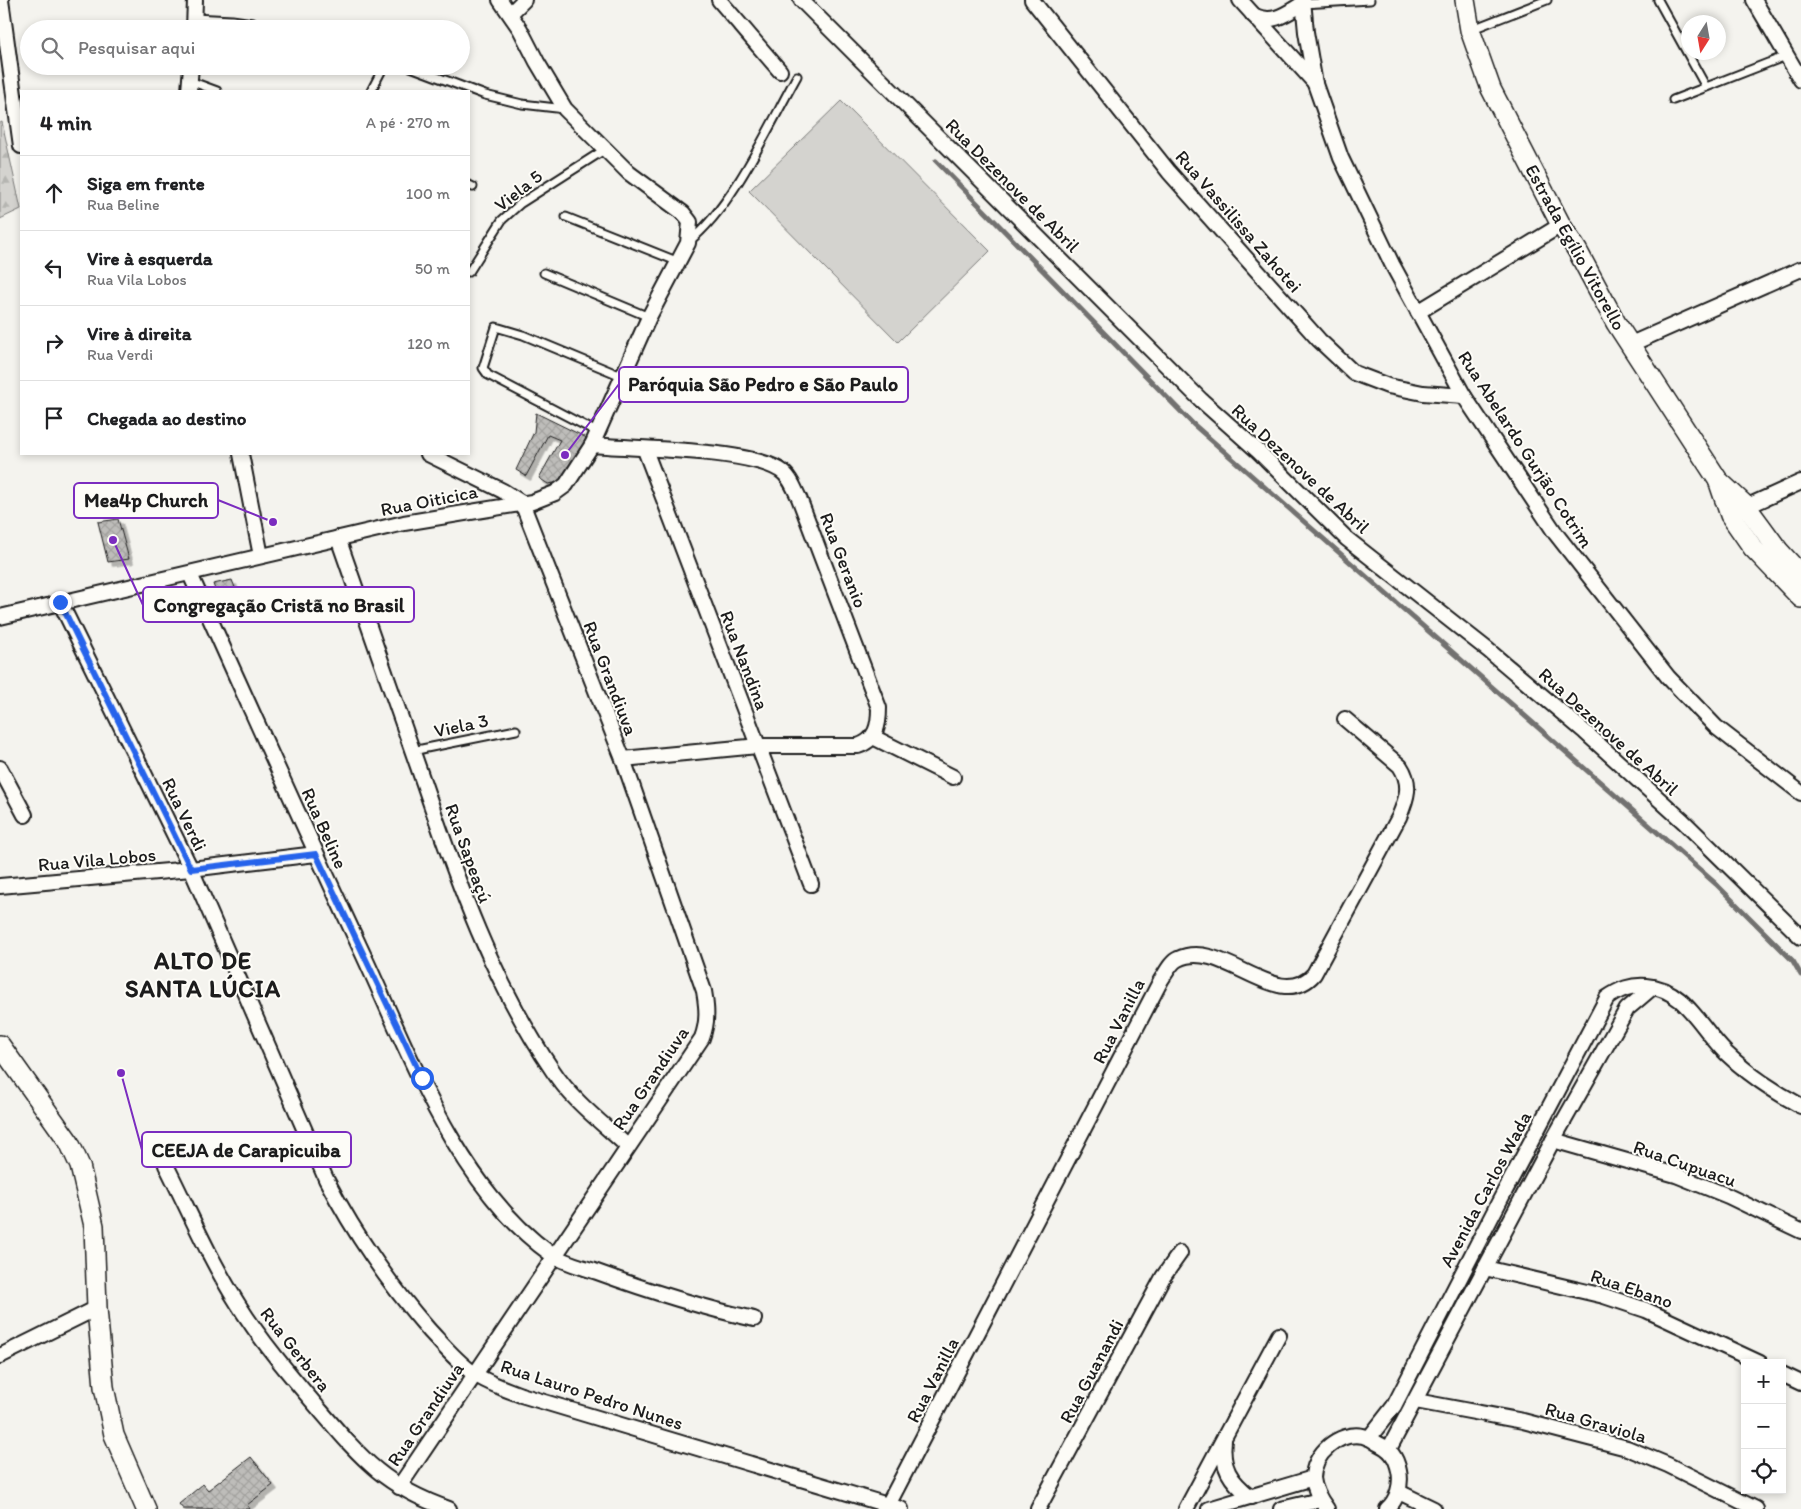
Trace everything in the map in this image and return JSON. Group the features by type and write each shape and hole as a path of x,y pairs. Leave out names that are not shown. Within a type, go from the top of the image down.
{"street":[{"path":"1,0 20,139"},
{"path":"194,20 196,0"},
{"path":"500,0 511,13 565,110 604,150"},
{"path":"511,13 524,0"},
{"path":"719,0 780,71"},
{"name":"Rua Dezenove de Abril","path":"801,0 1201,400 1258,452 1325,519 1370,558 1488,650 1585,732 1683,821 1801,937"},
{"name":"Rua Vassilissa Zahotei","path":"1032,0 1169,172 1319,340 1354,374 1397,388 1423,393 1464,396"},
{"path":"1240,0 1315,84"},
{"name":"Estrada Egílio Vitorello","path":"1465,0 1470,30 1491,89 1561,225 1577,250 1616,323 1738,511 1753,548 1801,598"},
{"path":"1754,0 1801,80"},
{"path":"1253,15 1263,20 1280,17 1303,2"},
{"name":"Rua Abelardo Gurjão Cotrim","path":"1303,2 1315,84 1341,158 1392,264 1464,396 1556,534 1668,677 1716,727 1801,793"},
{"name":"Rua Oiticica","path":"0,617 338,538 464,512 522,503 546,497 566,485 592,445 624,377 649,317 688,242 690,222 683,213 629,173 604,150"},
{"path":"1418,312 1561,225"},
{"path":"1631,344 1801,269"},
{"name":"Rua Geranio","path":"592,445 740,458 766,464 781,470 788,477 799,498 877,699 879,717 873,737"},
{"name":"Rua Nandina","path":"645,450 811,884"},
{"path":"241,455 261,556"},
{"path":"430,455 503,491 522,503"},
{"path":"1738,511 1801,482"},
{"name":"Rua Grandiuva","path":"399,1487 627,1146 702,1038 706,1028 704,991 622,759 522,503"},
{"name":"Estrada Egílio Vitorello","path":"1738,511 1801,575"},
{"name":"Rua Sapeaçú","path":"338,538 463,896 531,1034 554,1072 578,1100 627,1146"},
{"name":"Rua Beline","path":"190,574 316,854 430,1096 472,1171 533,1240 554,1256 645,1290 701,1307 754,1319"},
{"name":"Rua Verdi","path":"60,602 191,869 302,1129"},
{"name":"Rua Vanilla","path":"895,1507 1161,980 1176,960 1189,955 1218,959 1276,985 1300,985 1307,982 1314,974 1399,817 1409,788 1406,776 1400,766 1344,719"},
{"path":"622,759 758,746 846,748 866,743 873,737 953,777"},
{"path":"0,768 25,815"},
{"name":"Rua Vila Lobos","path":"0,886 191,869 316,854"},
{"path":"1627,1009 1616,992 1633,986 1667,990 1676,996 1724,1051 1760,1082 1801,1106"},
{"name":"Avenida Carlos Wada","path":"1390,1449 1553,1140 1627,1009 1653,987"},
{"name":"Avenida Carlos Wada","path":"1369,1438 1394,1406 1507,1187 1608,998 1616,992"},
{"path":"0,1045 69,1142 80,1166 94,1226 97,1308 104,1387 114,1435 146,1509"},
{"name":"Rua Lauro Pedro Nunes","path":"302,1129 348,1221 414,1312 452,1355 474,1374 521,1395 895,1507"},
{"name":"Rua Cupuacu","path":"1553,1140 1676,1176 1728,1196 1801,1231"},
{"name":"Rua Gerbera","path":"166,1165 237,1302 261,1339 348,1443 380,1475 424,1501 449,1509"},
{"name":"Rua Guanandi","path":"1038,1509 1163,1277 1180,1253"},
{"name":"Rua Ebano","path":"1485,1268 1612,1299 1671,1321 1752,1359"},
{"path":"0,1356 97,1308"},
{"path":"1186,1509 1279,1336"},
{"path":"1786,1376 1801,1383"},
{"name":"Rua Graviola","path":"1416,1401 1523,1421 1627,1448 1668,1465 1756,1509"},
{"path":"1281,1509 1324,1504 1313,1478 1318,1460 1325,1449 1336,1441 1349,1436 1364,1436 1390,1449 1398,1462 1400,1477 1398,1492 1387,1509"},
{"path":"1224,1437 1224,1462 1227,1474 1236,1486 1251,1497"},
{"path":"1208,1509 1313,1478"},
{"path":"1398,1492 1434,1509"}],"lane":[{"path":"1303,2 1370,0"},
{"path":"1470,30 1546,0"},
{"path":"1659,0 1706,87"},
{"path":"1673,100 1786,56"},
{"path":"372,90 380,75"},
{"path":"432,75 485,95 522,104 565,110"},
{"path":"688,242 704,230 735,188 797,76"},
{"path":"190,86 212,90"},
{"name":"Viela 5","path":"470,270 502,220 528,198 604,150"},
{"path":"566,217 679,262"},
{"path":"544,273 649,317"},
{"path":"597,432 488,375 483,368 496,327 523,335 624,377"},
{"name":"Viela 3","path":"412,751 516,730"}],"green space":[{"path":"841,101 990,251 898,342 749,191"},
{"path":"2,122 20,209 0,219 0,123"}],"building":[{"path":"536,413 587,438 561,482 548,484 539,478 560,440 548,435 526,476 516,470 534,432"},
{"path":"118,519 129,559 108,562 98,522"},
{"path":"232,580 240,600 220,604 213,584"},
{"path":"251,1457 273,1485 247,1505 250,1509 183,1509 179,1504 203,1484 208,1490"}],"waterway":[{"path":"936,161 1193,424 1716,884 1793,961 1801,975"}],"place":[{"name":"Paróquia São Pedro e São Paulo","path":"565,455"},
{"name":"Mea4p Church","path":"273,522"},
{"name":"Congregação Cristã no Brasil","path":"113,540"},
{"name":"CEEJA de Carapicuiba","path":"121,1073"}],"district":[{"name":"ALTO DE SANTA LÚCIA","path":"203,975"}],"route":[{"path":"60,602 191,869 316,854 422,1078"}]}
